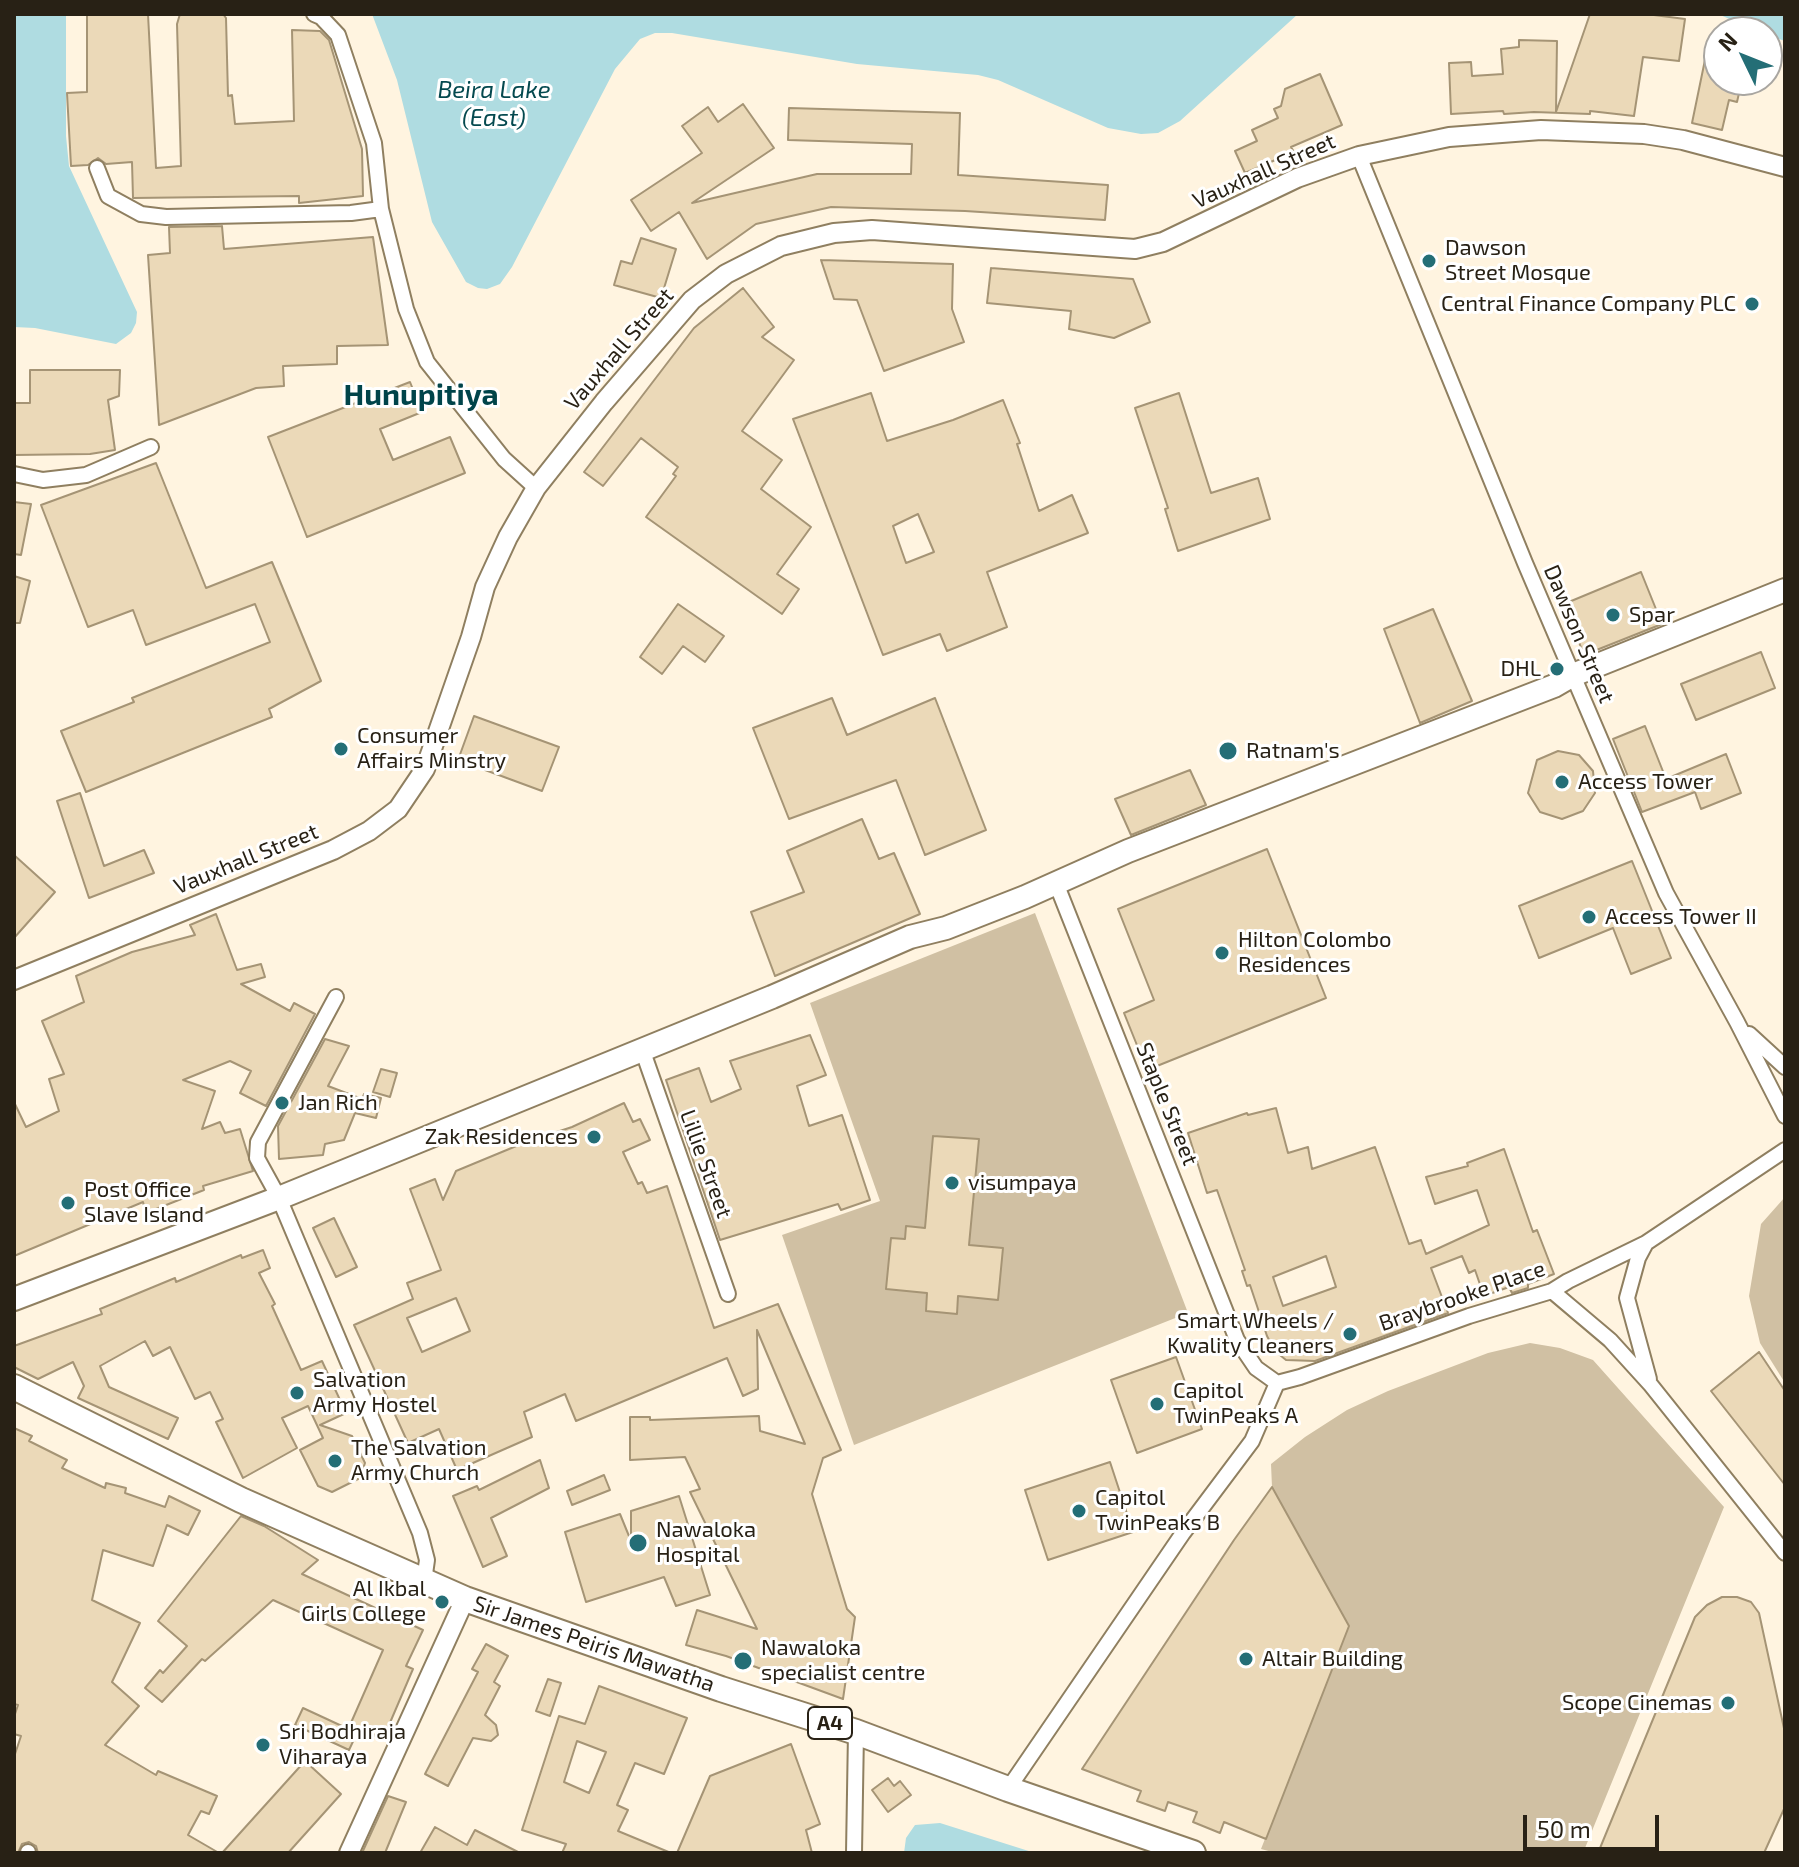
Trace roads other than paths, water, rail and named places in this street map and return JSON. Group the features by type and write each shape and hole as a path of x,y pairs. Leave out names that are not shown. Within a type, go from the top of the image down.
{"highway":[{"name":"Sir James Peiris Mawatha","path":"14,1387 241,1500 465,1599 721,1689 856,1732 1193,1853"},
{"path":"14,1394 38,1400"}],"main road":[{"path":"14,1299 279,1198 772,997 910,937 946,928 1128,851 1540,692 1573,675 1785,590"}],"street":[{"path":"314,14 338,35 374,143 381,209 406,309 427,362 504,459 536,488"},
{"name":"Vauxhall Street","path":"14,980 333,850 369,831 398,809 425,769 485,587 508,537 536,488 604,402 692,300 726,274 781,246 834,233 872,230 1135,249 1163,242 1297,178 1359,156 1449,137 1541,130 1644,134 1683,140 1785,167"},
{"name":"Dawson Street","path":"1359,156 1666,893 1785,1116"},
{"path":"97,168 108,196 141,214 166,217 351,213 381,209"},
{"path":"14,474 43,480 86,475 151,447"},
{"name":"Staple Street","path":"1056,883 1237,1340 1256,1368 1277,1383"},
{"path":"336,997 258,1142 257,1158 279,1198 420,1533 427,1560 424,1581"},
{"path":"1737,1022 1785,1067"},
{"name":"Lillie Street","path":"642,1049 728,1294"},
{"name":"Braybrooke Place","path":"1277,1383 1469,1316 1552,1291 1646,1243 1785,1150"},
{"path":"1646,1243 1638,1258 1627,1298 1650,1384"},
{"path":"1552,1291 1610,1340 1650,1384 1785,1553"},
{"path":"1008,1789 1183,1533 1252,1441 1277,1383"},
{"path":"349,1853 465,1599"},
{"path":"854,1853 856,1732"}],"water":[{"path":"14,14 66,14 66,136 69,166 137,312 131,333 116,344 35,328 14,327"},
{"name":"Beira Lake (East)","path":"372,14 1298,14 1180,121 1158,133 1141,134 1108,128 998,80 978,75 857,64 672,33 655,33 640,39 615,69 512,267 500,284 487,289 466,282 432,222 397,80"},
{"path":"1718,14 1785,14 1785,41 1783,16"},
{"path":"940,1823 1035,1853 904,1853 906,1838 915,1825"}],"place":[{"name":"Dawson Street Mosque","path":"1429,261"},
{"name":"Central Finance Company PLC","path":"1752,304"},
{"name":"Spar","path":"1613,615"},
{"name":"DHL","path":"1557,669"},
{"name":"Consumer Affairs Minstry","path":"341,749"},
{"name":"Ratnam's","path":"1228,751"},
{"name":"Access Tower","path":"1562,782"},
{"name":"Access Tower II","path":"1589,917"},
{"name":"Hilton Colombo Residences","path":"1222,953"},
{"name":"Jan Rich","path":"282,1103"},
{"name":"Zak Residences","path":"594,1137"},
{"name":"visumpaya","path":"952,1183"},
{"name":"Post Office Slave Island","path":"68,1203"},
{"name":"Smart Wheels / Kwality Cleaners","path":"1350,1334"},
{"name":"Salvation Army Hostel","path":"297,1393"},
{"name":"Capitol TwinPeaks A","path":"1157,1404"},
{"name":"The Salvation Army Church","path":"335,1461"},
{"name":"Capitol TwinPeaks B","path":"1079,1511"},
{"name":"Nawaloka Hospital","path":"638,1543"},
{"name":"Al Ikbal Girls College","path":"442,1602"},
{"name":"Altair Building","path":"1246,1659"},
{"name":"Nawaloka specialist centre","path":"743,1661"},
{"name":"Scope Cinemas","path":"1728,1703"},
{"name":"Sri Bodhiraja Viharaya","path":"263,1745"}],"district":[{"name":"Hunupitiya","path":"421,395"}]}
